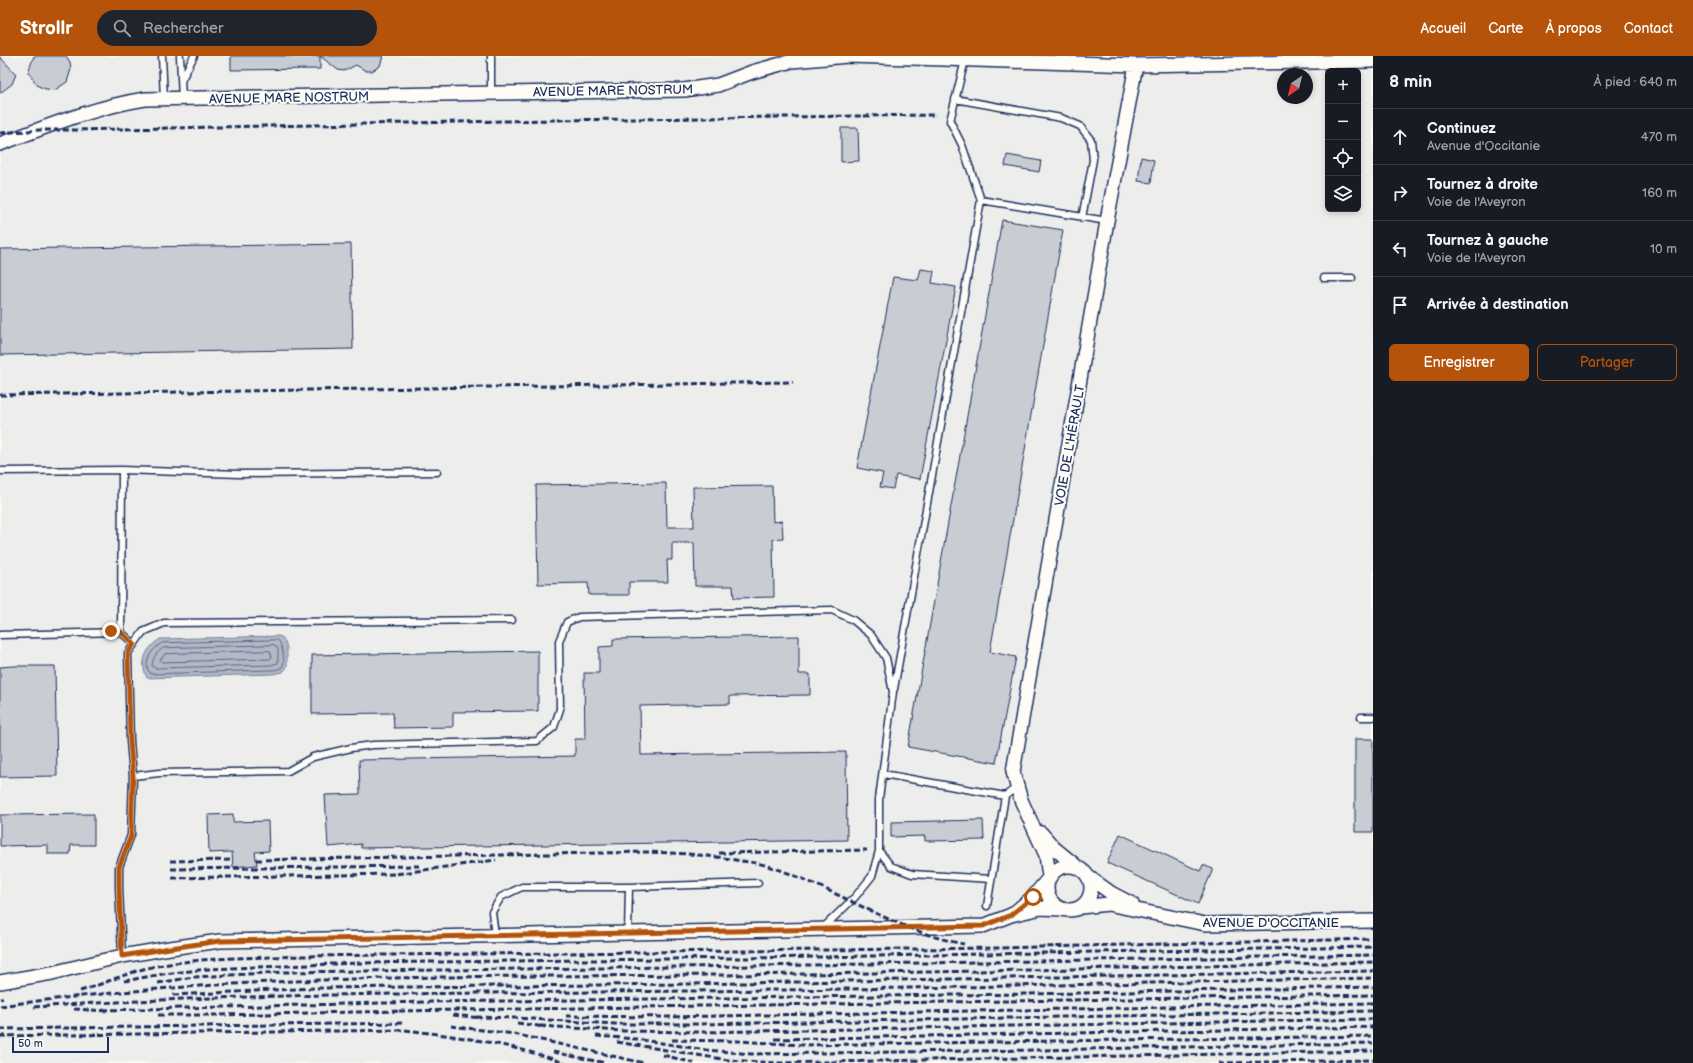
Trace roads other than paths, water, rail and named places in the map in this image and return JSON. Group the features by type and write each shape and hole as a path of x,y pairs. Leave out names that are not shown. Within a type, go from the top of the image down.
{"street":[{"name":"AVENUE MARE NOSTRUM","path":"0,144 85,113 112,105 145,99 684,90 718,85 752,72 792,60 848,56 1136,65 1214,60 1373,61"},
{"name":"VOIE DE L'HÉRAULT","path":"1032,822 1021,800 1013,772 1107,222 1136,65"},
{"path":"1032,822 1054,848 1076,866"},
{"path":"1032,822 1046,855 1049,878 1047,891 1052,902 1061,909"},
{"name":"AVENUE D'OCCITANIE","path":"1011,915 1033,897 1056,869 1066,865 1076,866 1084,870 1090,878 1111,893 1146,911"},
{"path":"1081,907 1089,899 1092,889 1090,878"},
{"name":"AVENUE D'OCCITANIE","path":"0,982 52,973 122,956 220,941 983,926 1011,915 1041,908 1071,910 1081,907 1108,904 1205,924 1373,921"}],"lane":[{"path":"162,56 164,99"},
{"path":"180,56 182,99"},
{"path":"181,81 194,56"},
{"path":"491,56 491,93"},
{"path":"822,929 855,897 872,876 879,852 879,799 893,692 981,200 962,145 950,121 965,60"},
{"path":"955,99 1061,118 1080,126 1091,140 1093,160 1082,218"},
{"path":"981,200 1107,222"},
{"path":"1324,278 1352,278"},
{"path":"121,632 122,470"},
{"path":"0,471 122,470 239,474 437,472"},
{"path":"133,776 160,773 288,771 313,757 351,748 373,745 537,741 554,727 560,709 559,641 567,622 579,617 832,610 853,620 871,635 886,658 893,692"},
{"path":"122,956 119,867 131,836 133,776 130,741 128,653 143,632 164,622 512,620"},
{"path":"0,635 121,632 134,644"},
{"path":"1361,717 1373,717"},
{"path":"883,774 1005,796"},
{"path":"987,906 1005,796 1017,787"},
{"path":"879,852 891,866 912,874 991,879"},
{"path":"495,935 492,912 501,897 522,887 758,883"},
{"path":"628,933 629,886"}],"water":[{"path":"279,636 283,638 287,647 287,667 283,672 273,674 147,678 145,672 145,656 151,647 160,639"}],"railway":[{"path":"0,133 39,130 554,120 936,115"},
{"path":"0,395 793,382"},
{"path":"719,853 867,850"},
{"path":"256,860 647,852 706,856 768,866 817,885 913,929 938,938 964,944"},
{"path":"170,861 232,860"},
{"path":"172,878 395,874 496,860"},
{"path":"171,869 419,866"},
{"path":"80,991 152,967 188,961 245,958 301,956 998,948 1373,939"},
{"path":"124,981 163,974 208,969 358,963 818,957 1373,947"},
{"path":"158,983 193,977 283,972 755,966 1373,955"},
{"path":"0,1006 89,995 178,988 268,982 358,979 881,973 1373,962"},
{"path":"173,995 316,988 689,984 1373,971"},
{"path":"34,1007 115,1002 278,996 858,989 1373,978"},
{"path":"103,1010 424,1002 1029,994 1373,987"},
{"path":"399,1011 1373,995"},
{"path":"566,1016 666,1017 1373,1003"},
{"path":"74,1009 108,1011"},
{"path":"158,1015 404,1011"},
{"path":"476,1017 615,1024 699,1024 1373,1011"},
{"path":"453,1015 481,1018"},
{"path":"540,1026 623,1031 701,1032 1373,1019"},
{"path":"0,1029 405,1023"},
{"path":"517,1023 545,1027"},
{"path":"451,1026 514,1034 644,1063"},
{"path":"775,1039 1373,1027"},
{"path":"0,1036 404,1030 445,1035 505,1046 564,1063"},
{"path":"596,1036 636,1039 706,1050 752,1054 1373,1043"},
{"path":"672,1040 739,1041 802,1045 1373,1036"},
{"path":"617,1042 728,1060 778,1063 1373,1051"},
{"path":"553,1052 605,1063"},
{"path":"663,1055 694,1063"},
{"path":"1219,1063 1373,1060"}]}
